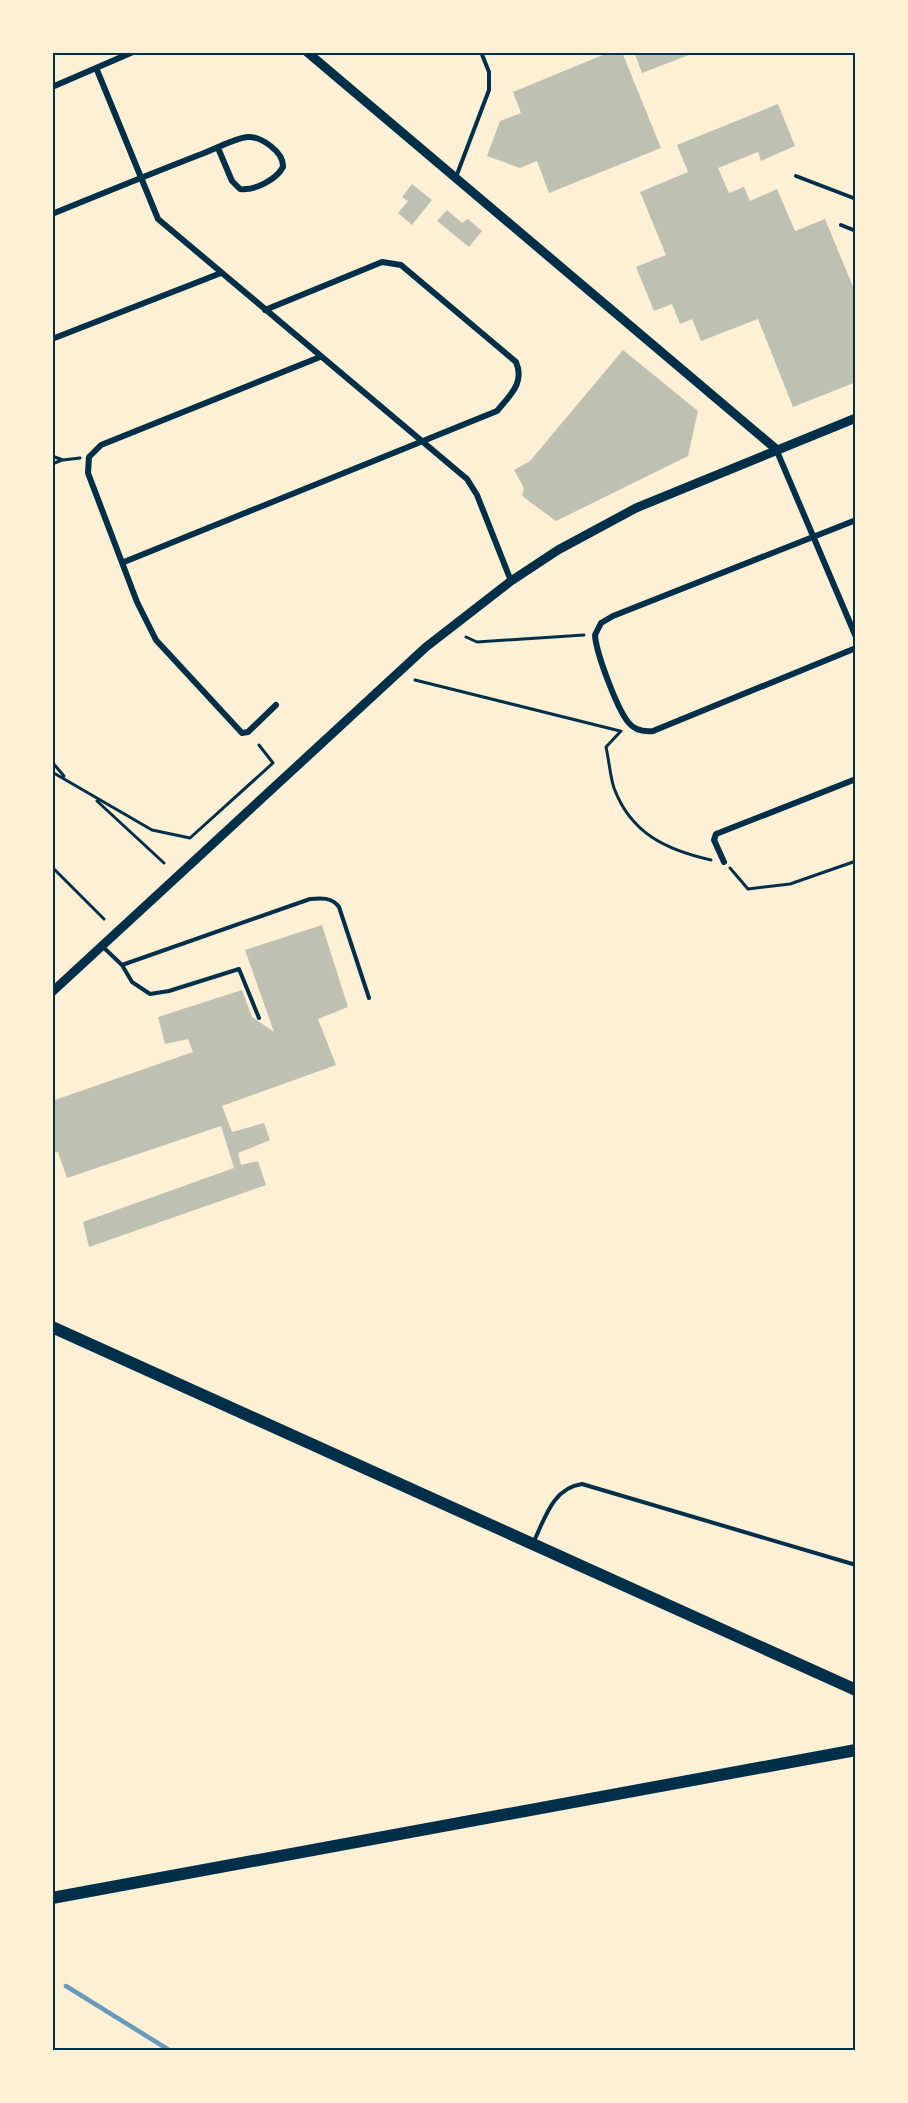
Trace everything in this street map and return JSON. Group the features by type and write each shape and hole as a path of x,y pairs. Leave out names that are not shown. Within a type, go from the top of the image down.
{"main road":[{"path":"52,1327 855,1690"},
{"path":"52,1898 855,1750"}],"street":[{"path":"52,87 97,70 133,52"},
{"path":"307,52 776,449 855,638"},
{"path":"97,70 158,219 422,442 457,468 472,486 511,580"},
{"path":"52,214 140,178 218,148 244,138 257,138 282,158 283,167 278,175 267,182 250,189 240,189 232,181 218,148"},
{"path":"124,562 497,411 518,385 521,373 516,362 401,265 382,262 265,310"},
{"path":"52,339 221,273"},
{"path":"276,705 248,732 244,734 239,732 156,640 137,602 124,562 88,473 89,457 101,445 320,357"},
{"path":"52,992 426,647 511,580 568,545 636,508 855,418"},
{"path":"855,520 613,616 601,623 595,635 603,668 629,724 640,731 653,731 855,648"},
{"path":"724,862 714,840 716,834 855,779"}],"lane":[{"path":"455,178 489,90 489,72 481,52"},
{"path":"796,176 855,200"},
{"path":"841,225 855,231"},
{"path":"122,964 310,899 322,898 330,900 339,907 369,998"},
{"path":"102,946 122,964 132,982 142,990 155,994 239,969 259,1018"},
{"path":"532,1544 559,1494 574,1485 582,1484 855,1565"}],"path":[{"path":"52,456 63,460"},
{"path":"52,464 63,460 89,457"},
{"path":"466,637 477,642 595,635"},
{"path":"415,680 621,731"},
{"path":"629,724 606,747 614,788 635,826 678,853 724,862 748,889 790,884 855,861"},
{"path":"96,800 152,830 190,838 273,763 259,745"},
{"path":"52,762 65,777 96,800 164,863"},
{"path":"52,772 65,777"},
{"path":"52,867 104,919"}],"building":[{"path":"610,52 622,52 661,148 549,193 537,161 520,168 487,156 500,121 521,113 513,92"},
{"path":"634,52 694,52 694,53 642,73"},
{"path":"778,104 795,146 761,161 758,152 718,168 729,193 744,187 750,201 777,189 795,231 825,219 856,294 856,382 793,407 758,319 701,341 692,319 680,324 672,304 654,311 636,267 666,255 640,192 688,172 677,145"},
{"path":"412,184 432,200 412,225 398,213 408,201 402,197"},
{"path":"447,210 462,223 468,219 482,231 469,247 437,221"},
{"path":"623,350 698,411 688,456 556,521 522,496 524,488 514,470 530,461"},
{"path":"322,925 348,1007 318,1019 336,1065 222,1106 232,1132 264,1123 270,1140 238,1153 241,1165 258,1161 266,1185 89,1247 83,1222 234,1168 221,1126 67,1178 58,1152 52,1153 52,1101 193,1052 188,1039 165,1044 158,1017 242,990 252,1017 274,1032 245,950"}],"waterway":[{"path":"66,1986 169,2050"}]}
